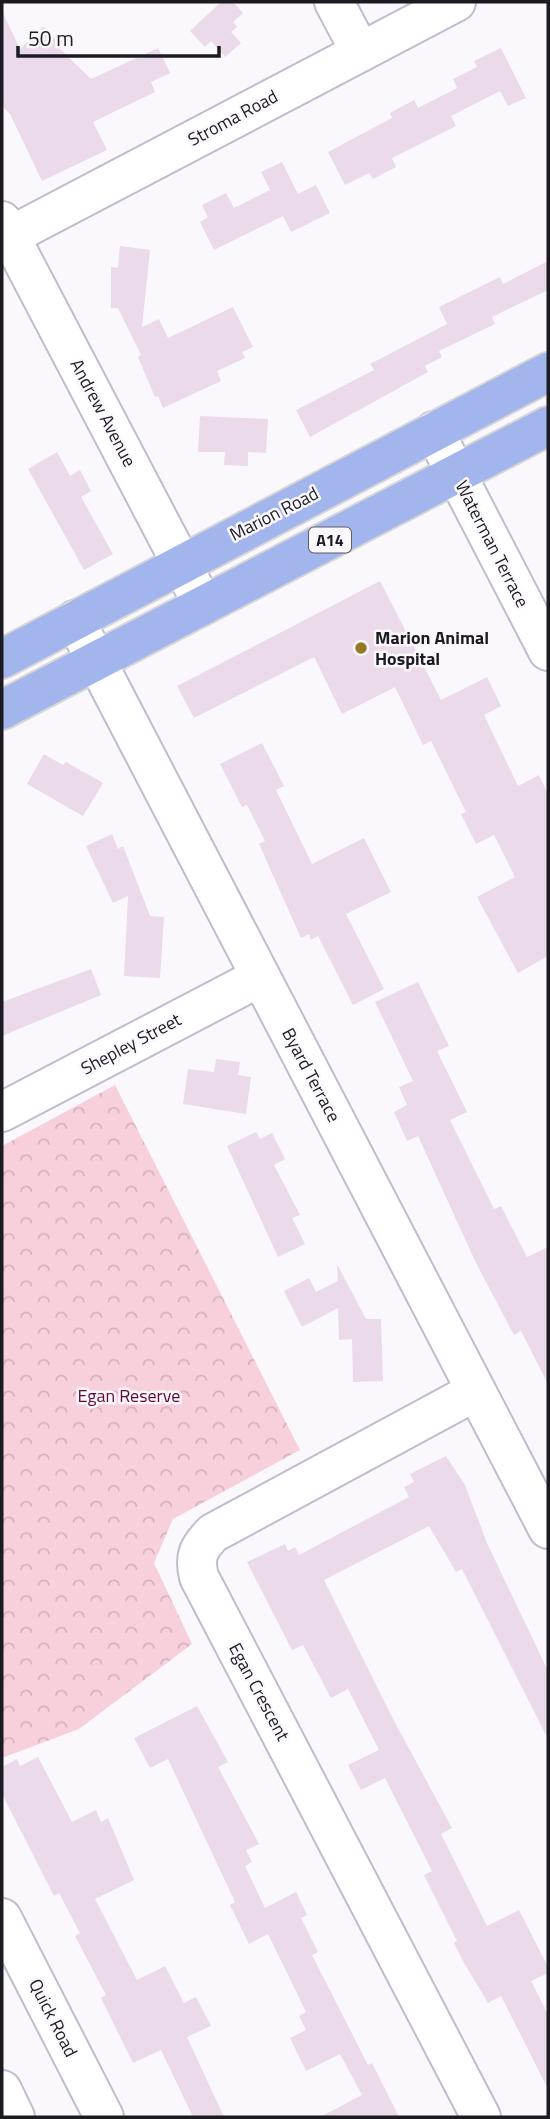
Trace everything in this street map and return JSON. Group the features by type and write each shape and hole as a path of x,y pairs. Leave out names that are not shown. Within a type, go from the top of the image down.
{"main road":[{"name":"Marion Road","path":"2,659 181,562 548,372"},
{"name":"A14","path":"2,710 548,426"}],"street":[{"path":"334,2 360,51"},
{"name":"Stroma Road","path":"6,228 456,2"},
{"name":"Andrew Avenue","path":"6,228 203,605"},
{"name":"Waterman Terrace","path":"434,431 548,651"},
{"name":"Byard Terrace","path":"75,620 548,1529"},
{"name":"Shepley Street","path":"2,1112 260,977"},
{"name":"Egan Crescent","path":"476,1391 213,1533 197,1553 195,1564 205,1589 481,2117"},
{"name":"Quick Road","path":"2,1918 104,2117"},
{"path":"2,2090 15,2117"}],"green space":[{"name":"Egan Reserve","path":"115,1085 300,1450 173,1519 154,1563 192,1644 79,1729 2,1758 2,1146"}],"building":[{"path":"221,2 233,2 243,13 233,22 237,27 231,32 241,43 225,57 211,41 205,47 190,31"},
{"path":"2,11 20,49 43,26 61,44 58,47 91,79 158,48 170,73 151,82 155,92 93,122 107,150 42,181 10,114 2,106"},
{"path":"501,48 526,98 508,106 500,91 451,116 456,126 392,158 396,167 373,179 369,173 345,185 328,152 392,118 390,113 414,100 418,108 457,88 453,79 477,67 474,61"},
{"path":"282,162 298,194 316,185 330,213 291,232 283,216 214,250 200,222 208,217 202,205 226,193 234,208 270,190 261,172"},
{"path":"120,246 150,250 142,327 159,319 168,338 233,307 253,347 242,352 245,358 217,371 221,381 163,408 158,396 155,397 138,357 141,355 118,308 111,308 111,267 118,268"},
{"path":"548,261 548,290 492,317 495,324 439,351 442,357 425,366 428,372 310,437 296,410 374,370 370,364 447,324 439,307 500,277 503,284"},
{"path":"200,416 268,419 266,453 248,452 248,466 224,465 225,452 198,452"},
{"path":"57,452 70,476 80,470 91,491 81,497 113,554 84,570 28,469"},
{"path":"380,581 441,700 487,677 501,706 484,715 518,786 539,775 548,794 548,956 518,973 477,897 515,877 494,835 476,844 461,814 466,812 431,741 423,745 395,687 342,714 314,657 194,718 177,686"},
{"path":"262,743 284,786 276,790 312,864 364,838 391,892 346,914 384,989 353,1005 318,936 311,940 309,934 301,938 259,844 265,841 247,805 242,807 220,764"},
{"path":"44,754 63,765 66,762 103,783 83,816 27,784"},
{"path":"112,834 118,849 123,846 150,916 164,917 160,978 124,976 128,896 113,903 86,846"},
{"path":"91,969 101,995 2,1036 2,1002"},
{"path":"418,982 449,1046 437,1051 467,1112 450,1120 494,1209 501,1206 527,1257 548,1247 548,1384 521,1331 514,1335 476,1263 418,1136 407,1141 394,1112 407,1105 399,1087 413,1081 375,1002"},
{"path":"216,1059 240,1062 238,1075 251,1077 246,1114 183,1104 188,1069 214,1072"},
{"path":"256,1132 260,1139 272,1133 285,1159 274,1165 300,1215 292,1218 305,1244 278,1257 227,1146"},
{"path":"337,1264 366,1319 381,1319 383,1381 353,1382 352,1339 339,1340 338,1308 302,1327 284,1291 309,1278 316,1292 338,1281"},
{"path":"446,1456 465,1485 487,1543 548,1671 548,1739 462,1569 456,1572 429,1526 324,1580 392,1717 452,1828 441,1834 487,1926 519,1910 548,1967 548,1973 531,1981 548,2014 548,2089 501,1996 488,2003 463,1961 454,1943 457,1941 424,1875 432,1871 385,1778 361,1790 348,1765 379,1750 348,1689 331,1698 303,1645 292,1650 247,1562 285,1544 288,1551 295,1547 299,1555 409,1497 404,1487 414,1482 410,1474"},
{"path":"197,1706 228,1762 218,1767 259,1844 246,1850 252,1862 245,1866 265,1908 296,1892 307,1915 301,1918 318,1952 312,1955 368,2065 372,2063 399,2117 320,2117 362,2095 340,2054 306,2071 290,2038 306,2030 299,2016 306,2012 268,1934 249,1944 230,1905 235,1902 168,1759 150,1768 134,1738"},
{"path":"38,1757 72,1822 96,1810 101,1822 108,1818 134,1880 95,1899 137,1980 165,1966 184,2003 196,1997 211,2026 187,2037 224,2117 193,2117 161,2050 133,2063 101,1998 106,1995 75,1936 80,1933 59,1893 54,1896 2,1794 2,1767 17,1759 20,1766"}],"place":[{"name":"Marion Animal Hospital","path":"361,648"}]}
